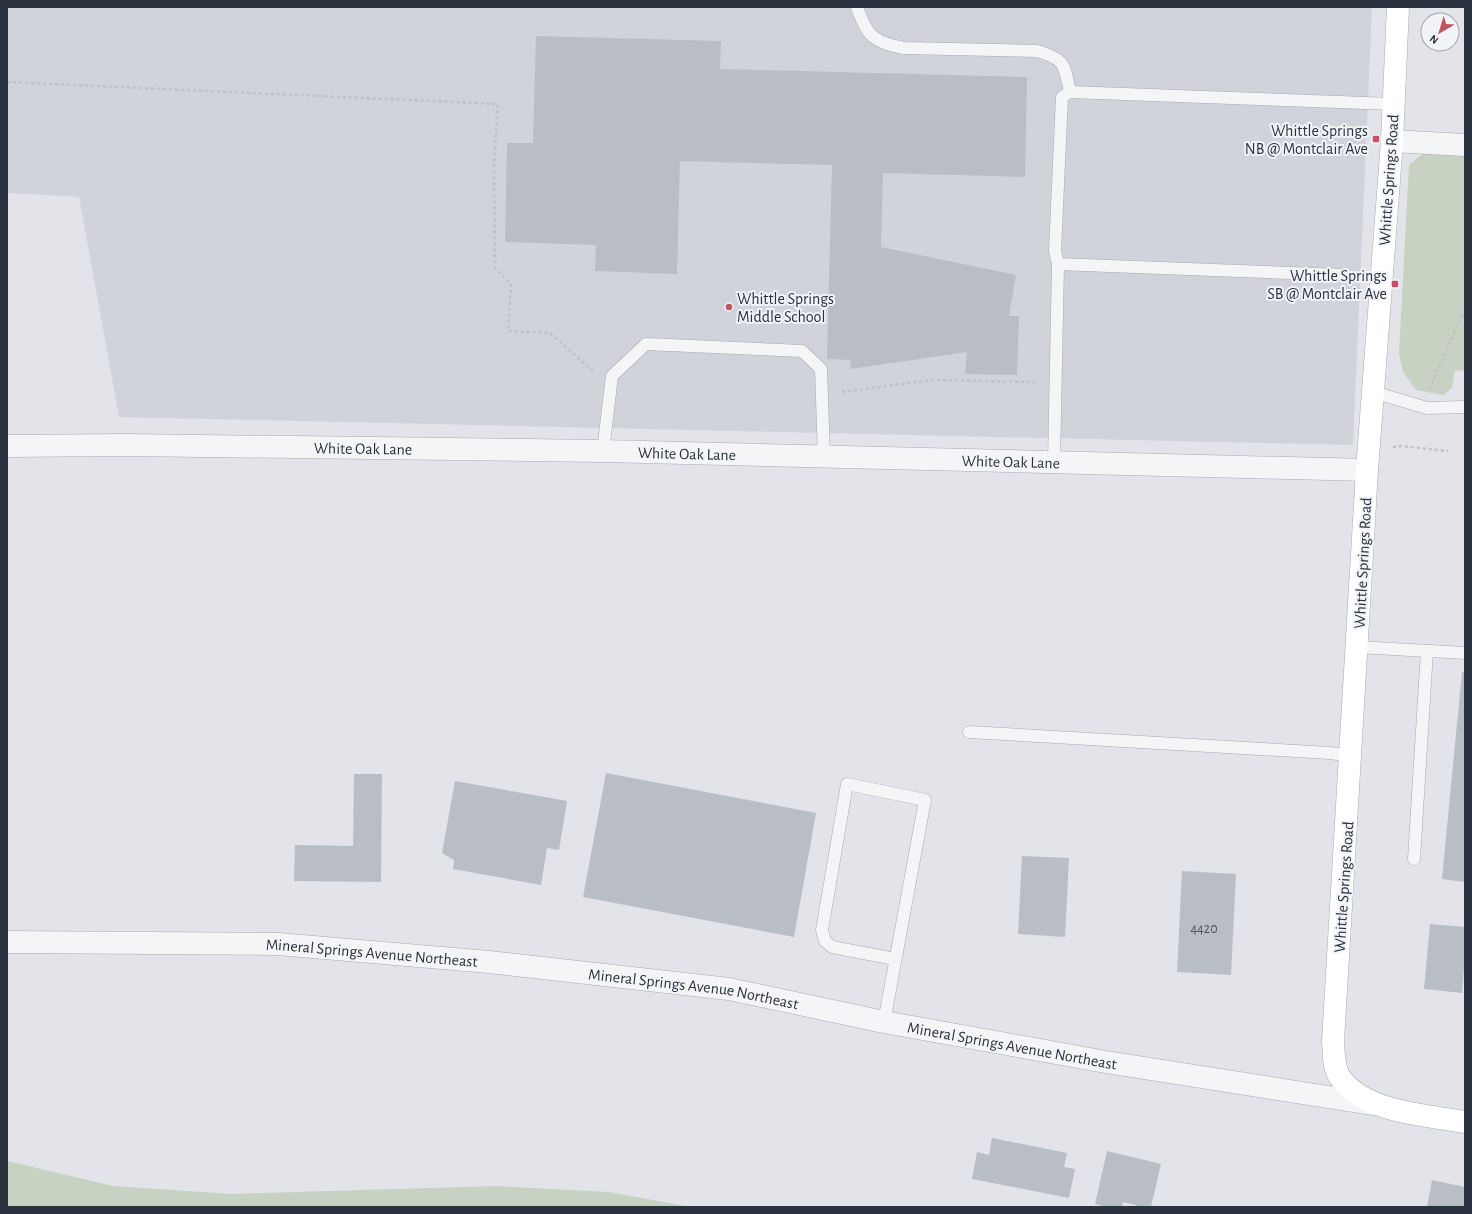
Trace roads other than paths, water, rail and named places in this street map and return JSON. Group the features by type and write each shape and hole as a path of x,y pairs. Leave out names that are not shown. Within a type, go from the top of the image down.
{"street":[{"name":"Whittle Springs Road","path":"1372,1104 1340,1079 1335,1063 1333,1041 1358,647 1368,460 1392,141 1398,7"},
{"path":"1392,141 1465,145"},
{"name":"White Oak Lane","path":"7,446 126,445 603,451 1054,462 1368,460"},
{"name":"Mineral Springs Avenue Northeast","path":"7,942 278,944 489,962 728,989 884,1022 1106,1062 1372,1104"},
{"path":"1372,1104 1465,1122"}],"lane":[{"path":"857,7 863,25 871,35 882,44 904,48 1037,51 1055,56 1065,67 1070,92"},
{"path":"1054,462 1058,264 1055,251 1062,97 1070,92 1394,104"},
{"path":"1058,264 1342,275"},
{"path":"603,451 612,376 646,344 802,350 821,369 824,457"},
{"path":"1373,392 1427,408 1465,407"},
{"path":"1358,647 1465,653"},
{"path":"1414,859 1427,651"},
{"path":"969,732 1322,752 1351,756"},
{"path":"884,1022 896,959 924,800 848,784 822,930 825,941 832,948 896,959"}],"place":[{"name":"Whittle Springs NB @ Montclair Ave","path":"1376,139"},
{"name":"Whittle Springs SB @ Montclair Ave","path":"1395,284"},
{"name":"Whittle Springs Middle School","path":"729,307"}]}
